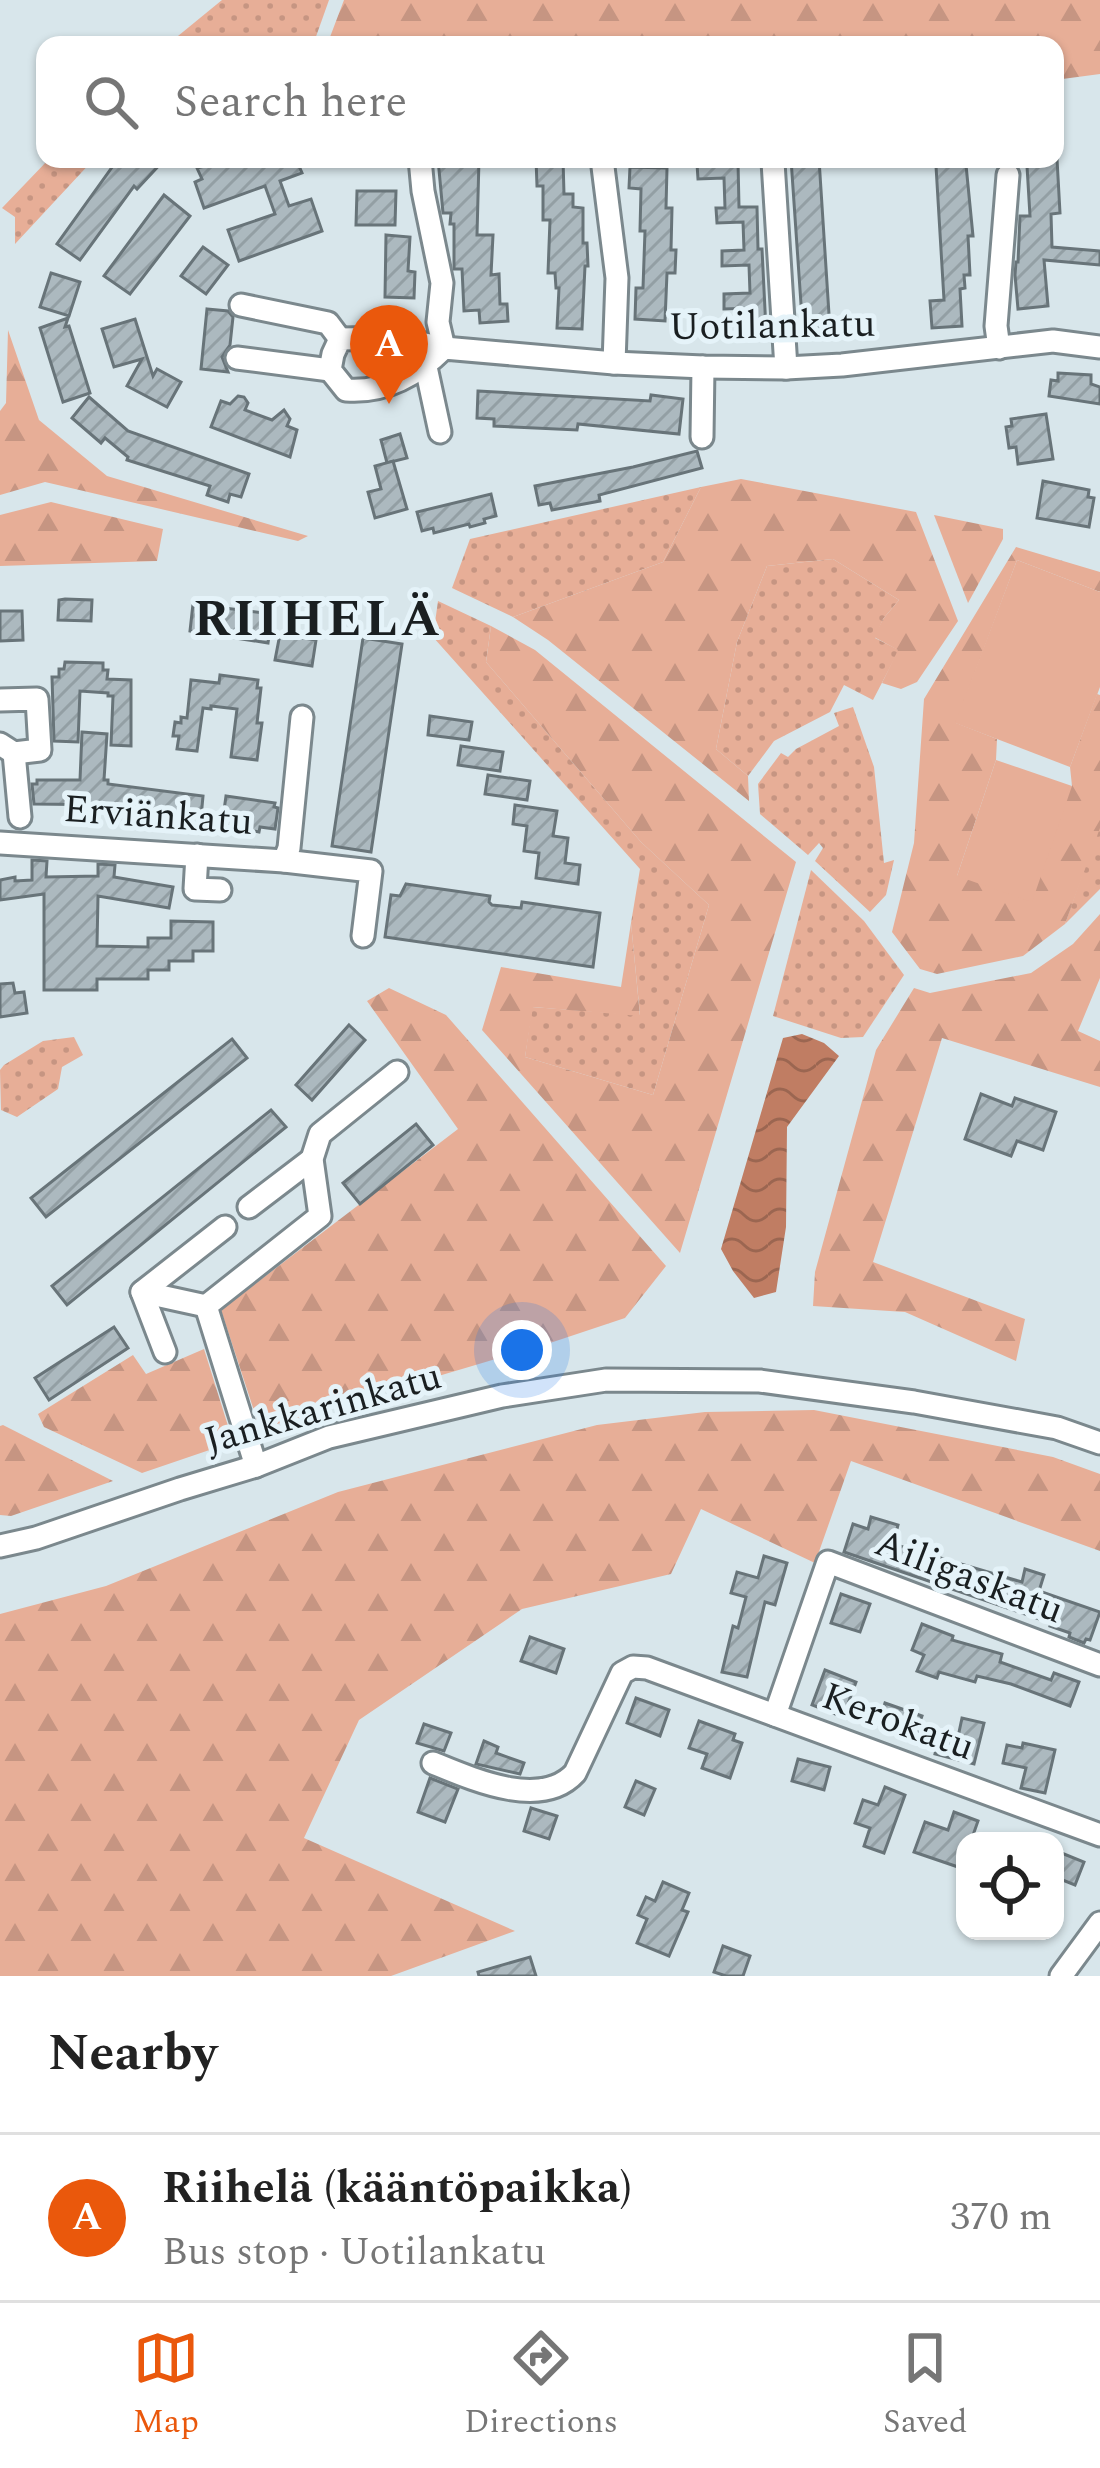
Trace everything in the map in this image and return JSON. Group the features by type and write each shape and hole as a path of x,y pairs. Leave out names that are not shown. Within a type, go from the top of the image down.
{"street":[{"path":"237,358 330,370 346,390 367,392 426,367 444,348 438,322 442,284 422,168"},
{"path":"603,168 616,278 614,363"},
{"path":"773,168 786,368"},
{"path":"999,348 996,326 1008,176"},
{"path":"241,305 328,323 340,339 330,370"},
{"name":"Uotilankatu","path":"340,339 395,338 444,348 703,368 842,365 1053,341 1100,347"},
{"path":"426,367 440,432"},
{"path":"702,437 703,368"},
{"path":"0,700 37,699 40,750 7,749 20,817"},
{"path":"284,861 302,717"},
{"name":"Erviänkatu","path":"0,843 284,861 370,872 363,936"},
{"path":"197,855 195,889 220,890"},
{"path":"206,1306 320,1216 312,1159 320,1134 397,1072"},
{"path":"249,1207 312,1159"},
{"path":"142,1292 225,1227"},
{"path":"142,1292 206,1306"},
{"path":"142,1292 164,1352"},
{"path":"206,1306 256,1466"},
{"name":"Jankkarinkatu","path":"0,1546 256,1466 328,1437 502,1396 606,1380 760,1382 914,1402 1057,1428 1100,1443"},
{"name":"Ailigaskatu","path":"775,1715 828,1562 1100,1666"},
{"name":"Kerokatu","path":"434,1763 484,1784 554,1789 574,1773 622,1673 633,1667 647,1668 1100,1835"},
{"path":"1061,1976 1100,1923"}],"green space":[{"path":"222,0 329,0 316,36 178,36"},
{"path":"344,0 1100,0 1100,74 1064,79 1064,36 330,36"},
{"path":"40,168 86,168 15,244 15,217 2,208"},
{"path":"8,330 39,420 107,476 308,536 298,541 45,482 0,495 0,411 6,403"},
{"path":"741,479 916,512 958,621 917,682 901,689 882,683 898,650 874,637 899,600 833,559 767,566 737,642 716,749 748,776 749,801 513,617 663,562 701,487"},
{"path":"701,487 663,562 513,617 452,588 470,539"},
{"path":"51,502 163,529 157,561 0,566 0,515"},
{"path":"934,515 1003,529 1003,539 968,603"},
{"path":"1016,547 1100,572 1100,592 1017,560 956,723 997,739 996,760 957,876 1072,786 1070,767 1097,694 1100,828 1065,924 1023,956 937,974 920,969 892,932 914,843 924,699"},
{"path":"833,559 899,600 875,638 899,650 873,700 844,685 830,712 774,741 748,776 716,749 737,642 767,566"},
{"path":"1017,560 1100,592 1100,687 1070,767 955,723"},
{"path":"438,601 491,626 486,662 641,842 709,905 653,1095 525,1057 532,1007 640,1015 631,923 640,869 433,637"},
{"path":"491,626 535,650 796,862 680,1253 482,1030 501,967 621,987 631,923 640,1016 533,1007 525,1057 653,1095 709,905 641,842 486,662"},
{"path":"853,707 874,767 884,863 894,860 886,895 870,912 815,861 823,848 819,843 808,855 760,814 758,784 781,753 788,757 839,726 834,713"},
{"path":"996,760 1072,786 1032,902 957,876"},
{"path":"1100,823 1100,889 1065,924"},
{"path":"811,870 864,921 904,975 863,1037 841,1038 773,1016"},
{"path":"1100,914 1100,978 1078,1031 1100,1041 1100,1087 942,1038 873,1262 1025,1319 1016,1361 905,1312 813,1306 815,1272 876,1050 914,988 930,993 1031,973 1073,944"},
{"path":"389,988 446,1015 666,1266 625,1318 260,1429 221,1310 458,1129 367,1001"},
{"path":"74,1037 83,1055 62,1067 58,1089 17,1117 1,1110 0,1070 4,1065 43,1041"},
{"path":"204,1349 233,1442 142,1473 44,1427 38,1414 133,1355 146,1374"},
{"path":"814,1410 1053,1457 1100,1474 1100,1551 851,1461 815,1563 701,1509 671,1574 522,1609 359,1720 304,1838 515,1931 391,1976 0,1976 0,1614 106,1586 338,1492 597,1425 705,1412"},
{"path":"3,1425 113,1481 11,1516 0,1515"}],"water":[{"path":"802,1034 839,1056 787,1127 786,1227 776,1292 754,1298 721,1249 783,1038"}],"building":[{"path":"112,168 157,168 137,189 134,186 80,260 57,244"},
{"path":"197,168 300,168 302,173 280,181 289,206 311,199 322,231 239,261 228,230 275,214 265,186 204,208 195,182 202,179"},
{"path":"439,168 479,168 477,235 493,235 491,275 499,274 500,304 507,304 508,321 480,323 479,310 464,311 462,269 454,269 454,224 450,224 451,213 443,213"},
{"path":"536,168 563,168 564,194 573,194 573,207 583,208 588,266 582,329 557,328 559,288 555,273 548,273 550,220 543,220 543,186 537,186"},
{"path":"630,168 667,168 666,208 672,208 671,250 676,250 675,273 667,273 665,321 635,319 636,288 643,288 645,231 640,231 641,189 629,188"},
{"path":"697,168 738,168 739,207 757,207 766,330 752,331 751,308 724,309 724,294 750,293 749,265 722,266 722,251 744,250 743,222 717,223 716,208 725,208 724,178 698,179"},
{"path":"792,168 820,168 830,330 803,333"},
{"path":"936,168 966,168 973,236 968,236 970,275 964,275 965,288 960,289 962,326 932,328 930,301 944,300"},
{"path":"1027,168 1058,168 1060,213 1051,214 1052,247 1100,251 1100,265 1044,260 1048,306 1018,309 1015,275 1020,216 1030,216"},
{"path":"357,191 396,191 395,225 356,225"},
{"path":"164,195 190,216 130,294 104,276"},
{"path":"386,235 410,237 408,271 415,272 414,298 385,297"},
{"path":"203,247 228,265 206,294 181,276"},
{"path":"51,273 80,282 69,316 40,307"},
{"path":"207,309 228,311 233,317 230,345 222,357 228,372 201,369"},
{"path":"68,318 65,327 69,326 90,393 63,402 40,328"},
{"path":"135,319 153,376 157,369 181,382 167,407 127,386 142,359 114,367 102,329"},
{"path":"1058,373 1091,375 1091,384 1100,387 1100,404 1049,396 1051,380 1058,381"},
{"path":"478,391 683,399 679,434 578,424 577,430 494,426 494,419 477,418"},
{"path":"238,396 248,403 245,410 272,420 284,410 290,419 287,426 297,430 290,457 211,427 221,401 230,404"},
{"path":"89,397 128,431 249,474 241,497 230,494 228,502 207,495 210,486 127,460 105,438 101,443 72,418"},
{"path":"1046,414 1053,459 1018,464 1016,447 1009,448 1006,427 1012,426 1011,419"},
{"path":"400,434 407,458 387,463 381,440"},
{"path":"697,451 702,468 599,495 600,501 552,510 550,503 539,505 535,486"},
{"path":"393,461 407,509 375,518 368,492 381,489 375,466"},
{"path":"1043,481 1089,490 1088,497 1094,498 1089,527 1037,518"},
{"path":"491,494 496,516 484,519 485,523 422,531 417,512"},
{"path":"59,600 92,600 91,621 58,620"},
{"path":"193,604 272,614 268,643 190,631"},
{"path":"0,611 22,611 23,640 0,641"},
{"path":"280,634 316,640 312,666 275,660"},
{"path":"363,638 402,644 371,852 332,846"},
{"path":"65,662 103,663 107,679 131,680 131,746 111,745 113,696 80,691 78,742 54,741 52,677 59,677"},
{"path":"220,675 258,680 257,723 262,723 257,760 231,757 237,709 203,708 197,751 177,749 175,722 187,718 191,680 219,683"},
{"path":"430,716 472,722 469,740 428,735"},
{"path":"82,732 107,734 104,780 108,784 203,796 201,818 128,813 129,807 122,805 34,804 32,784 37,780 80,780"},
{"path":"461,746 503,752 500,771 458,765"},
{"path":"488,775 530,781 527,800 485,794"},
{"path":"226,796 275,803 275,829 260,827 259,832 222,825"},
{"path":"515,805 557,811 553,836 568,838 565,863 580,865 578,884 536,878 539,853 524,851 527,826 513,824"},
{"path":"32,860 47,861 46,877 98,876 98,864 115,865 114,877 173,887 169,908 98,896 97,946 148,947 148,938 171,938 171,921 213,922 213,951 193,951 193,961 169,961 169,970 148,970 148,979 97,979 97,990 44,990 44,894 0,900 0,880 32,880"},
{"path":"406,884 490,896 492,905 521,908 522,902 600,913 593,967 385,937 391,895 400,896"},
{"path":"13,983 15,993 24,992 27,1013 0,1017 0,984"},
{"path":"349,1025 365,1040 312,1100 296,1085"},
{"path":"232,1039 247,1058 46,1217 31,1198"},
{"path":"981,1094 1012,1106 1015,1098 1056,1112 1043,1150 1017,1141 1011,1156 965,1139"},
{"path":"271,1110 286,1127 67,1305 52,1286"},
{"path":"416,1124 433,1145 360,1204 343,1183"},
{"path":"114,1327 128,1348 49,1400 35,1378"},
{"path":"871,1517 898,1525 893,1544 1022,1582 1025,1569 1044,1575 1039,1591 1100,1612 1090,1640 1084,1643 1051,1623 844,1552 853,1524 868,1529"},
{"path":"764,1556 787,1563 775,1605 765,1602 747,1677 722,1672 746,1597 731,1593 737,1572 758,1578"},
{"path":"841,1594 870,1604 860,1632 831,1623"},
{"path":"922,1624 953,1636 952,1640 1002,1654 1000,1662 1051,1680 1054,1673 1079,1682 1070,1706 977,1676 975,1682 917,1671 924,1655 912,1650"},
{"path":"530,1637 564,1649 556,1673 521,1661"},
{"path":"825,1670 856,1682 843,1717 812,1705"},
{"path":"636,1698 669,1710 660,1736 627,1723"},
{"path":"885,1703 922,1716 918,1727 958,1737 962,1718 984,1723 974,1764 935,1754 937,1745 878,1725"},
{"path":"699,1721 735,1734 733,1740 742,1743 730,1778 702,1768 707,1754 689,1748"},
{"path":"424,1724 451,1733 444,1751 417,1743"},
{"path":"484,1741 498,1747 496,1753 524,1763 520,1774 476,1764"},
{"path":"1023,1743 1055,1750 1045,1793 1021,1788 1026,1768 1003,1763 1007,1745 1022,1748"},
{"path":"798,1759 830,1767 824,1790 792,1781"},
{"path":"430,1778 458,1789 445,1822 418,1812"},
{"path":"636,1781 655,1789 644,1815 625,1807"},
{"path":"885,1787 905,1795 884,1853 864,1846 870,1828 855,1823 863,1800 878,1805"},
{"path":"531,1808 557,1816 549,1839 524,1831"},
{"path":"954,1812 978,1821 974,1832 956,1832 956,1866 914,1852 925,1822 948,1830"},
{"path":"1064,1854 1084,1862 1075,1885 1064,1881"},
{"path":"663,1882 689,1893 682,1910 688,1912 669,1956 637,1943 647,1919 638,1915 646,1897 655,1901"},
{"path":"723,1946 750,1956 743,1976 714,1972"},
{"path":"530,1957 536,1976 479,1976 478,1972"}],"place":[{"name":"Riihelä (kääntöpaikka)","path":"389,404"}],"district":[{"name":"RIIHELÄ","path":"318,620"}]}
